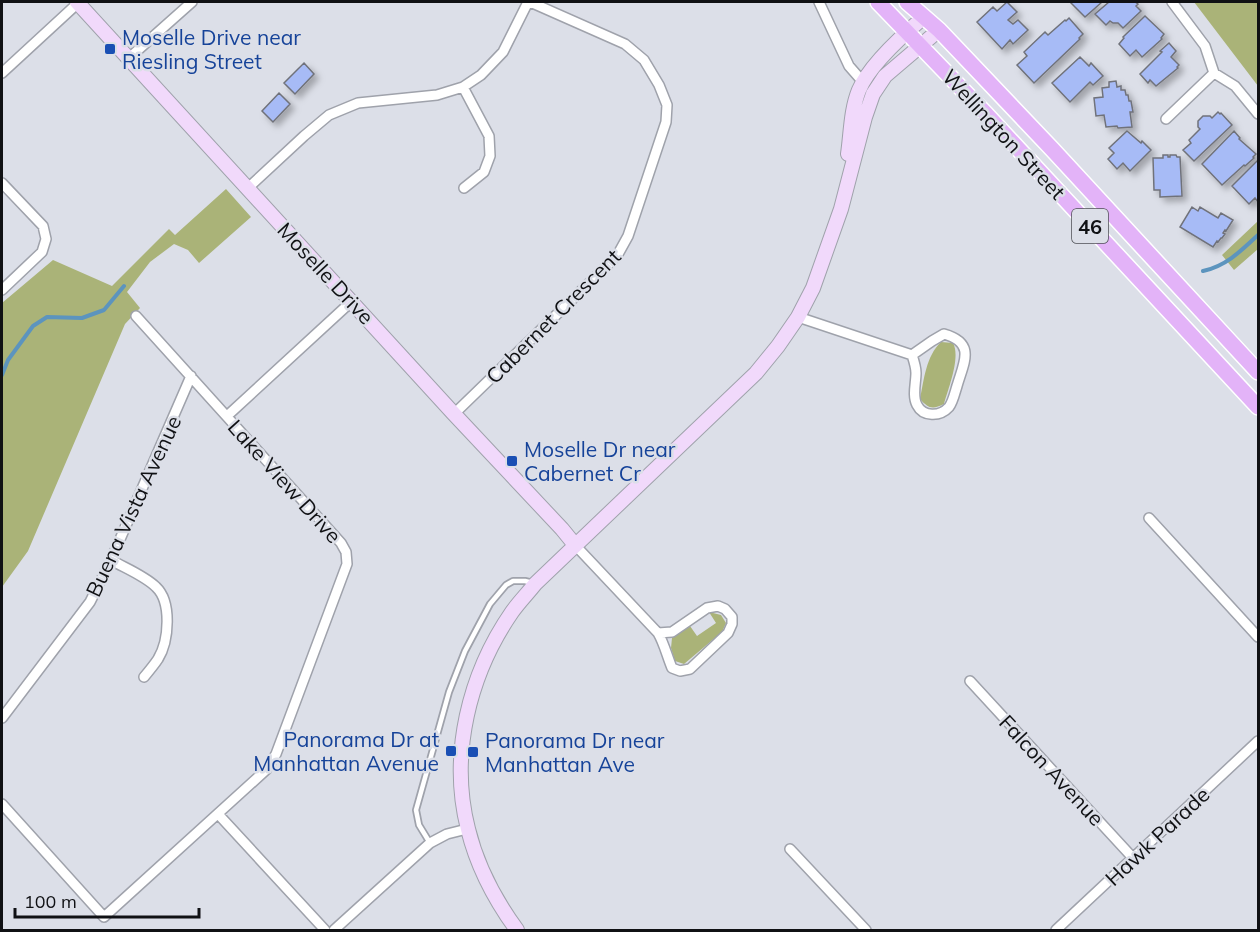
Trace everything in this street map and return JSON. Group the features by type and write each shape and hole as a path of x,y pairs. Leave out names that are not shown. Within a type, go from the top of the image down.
{"main road":[{"name":"46","path":"878,2 920,46"},
{"name":"46","path":"907,2 939,30"},
{"name":"Wellington Street","path":"939,30 1258,372"},
{"name":"Wellington Street","path":"920,46 1258,407"}],"street":[{"path":"2,73 78,2"},
{"name":"Moselle Drive","path":"78,2 575,545"},
{"path":"129,58 192,2"},
{"path":"248,188 329,116 358,103 437,95 463,87 481,75 502,52 529,2"},
{"name":"Cabernet Crescent","path":"454,414 617,256 628,236 666,122 666,105 659,85 644,60 625,44 529,2"},
{"path":"819,2 849,66 863,81"},
{"path":"1173,2 1205,46 1214,73 1235,86 1258,114"},
{"path":"841,210 857,97 863,81 907,32 924,17"},
{"path":"517,930 500,906 479,863 468,829 461,790 462,746 470,702 483,665 512,611 535,584 756,373 778,346 798,317 813,288 841,210 873,94 885,76 939,30"},
{"path":"1166,119 1214,73"},
{"path":"463,87 489,136 490,156 484,172 464,188"},
{"path":"2,183 43,226 46,239 42,252 2,290"},
{"path":"227,416 352,302"},
{"name":"Lake View Drive","path":"2,804 104,917 267,769 276,754 347,564 346,552 341,543 136,316"},
{"path":"798,317 912,355"},
{"path":"944,334 956,338 964,348 966,358 953,398 949,407 937,414 928,414 918,407 915,398 916,371 912,355 944,334"},
{"name":"Buena Vista Avenue","path":"2,718 90,602 111,560 191,376"},
{"path":"1149,518 1258,637"},
{"path":"575,545 658,633 672,668 680,671 690,669 729,633 732,617 725,609 718,606 707,608 672,632 658,633"},
{"path":"111,560 157,588 164,601 168,618 166,635 160,657 144,677"},
{"name":"Falcon Avenue","path":"970,681 1133,858"},
{"name":"Hawk Parade","path":"1056,930 1258,741"},
{"path":"218,814 325,930"},
{"path":"334,930 430,843 447,834 468,829"},
{"path":"790,849 866,930"}],"lane":[{"path":"430,843 419,825 416,810 449,692 465,651 490,604 506,585 525,581 535,584"}],"green space":[{"path":"1194,2 1258,2 1258,86"},
{"path":"226,189 251,217 199,263 188,250 174,244 150,262 127,292 140,308 125,324 28,551 2,587 2,303 53,260 112,286 169,229 175,235"},
{"path":"1258,221 1258,249 1234,270 1222,255"},
{"path":"941,342 953,343 955,364 944,404 930,407 920,399 929,361"},
{"path":"709,612 721,615 726,623 722,632 684,664 675,661 671,648 672,638 690,626 697,636 716,623"}],"building":[{"path":"1007,2 1017,12 1008,20 1013,24 1018,20 1028,30 1013,44 1010,40 1002,49 977,22 993,7 997,11"},
{"path":"1070,2 1102,2 1085,17"},
{"path":"1109,2 1135,2 1141,11 1123,28 1118,23 1110,21 1106,25 1095,14"},
{"path":"1145,16 1164,34 1162,39 1142,57 1136,50 1130,56 1119,44 1123,37"},
{"path":"1069,18 1083,34 1034,83 1017,65 1027,56 1024,52 1045,32 1048,35"},
{"path":"1169,43 1176,51 1171,57 1179,65 1178,68 1156,86 1150,80 1148,83 1140,74"},
{"path":"1080,57 1089,66 1091,63 1103,76 1093,85 1090,82 1070,102 1052,83"},
{"path":"304,63 314,74 295,94 284,83"},
{"path":"1116,81 1117,87 1121,86 1121,90 1125,90 1131,101 1132,127 1106,127 1104,115 1096,116 1094,98 1103,97 1102,88 1109,87 1109,82"},
{"path":"279,93 290,104 273,122 262,111"},
{"path":"1218,112 1232,125 1194,161 1183,150 1191,143 1189,140 1200,129 1198,121 1203,116 1212,118"},
{"path":"1127,131 1151,150 1130,171 1123,163 1117,169 1108,159 1114,153 1109,148"},
{"path":"1234,131 1239,139 1256,154 1222,185 1202,164"},
{"path":"1163,155 1180,157 1182,196 1160,197 1160,190 1154,190 1153,158 1163,158"},
{"path":"1258,160 1258,202 1255,198 1249,204 1232,186"},
{"path":"1192,207 1198,211 1200,207 1218,218 1221,213 1233,220 1223,233 1225,234 1213,247 1180,227"}],"waterway":[{"path":"1203,271 1226,262 1258,235"},
{"path":"2,375 8,360 33,326 47,317 82,318 104,310 124,286"}],"place":[{"name":"Moselle Drive near Riesling Street","path":"110,49"},
{"name":"Moselle Dr near Cabernet Cr","path":"512,461"},
{"name":"Panorama Dr at Manhattan Avenue","path":"451,751"},
{"name":"Panorama Dr near Manhattan Ave","path":"473,752"}]}
